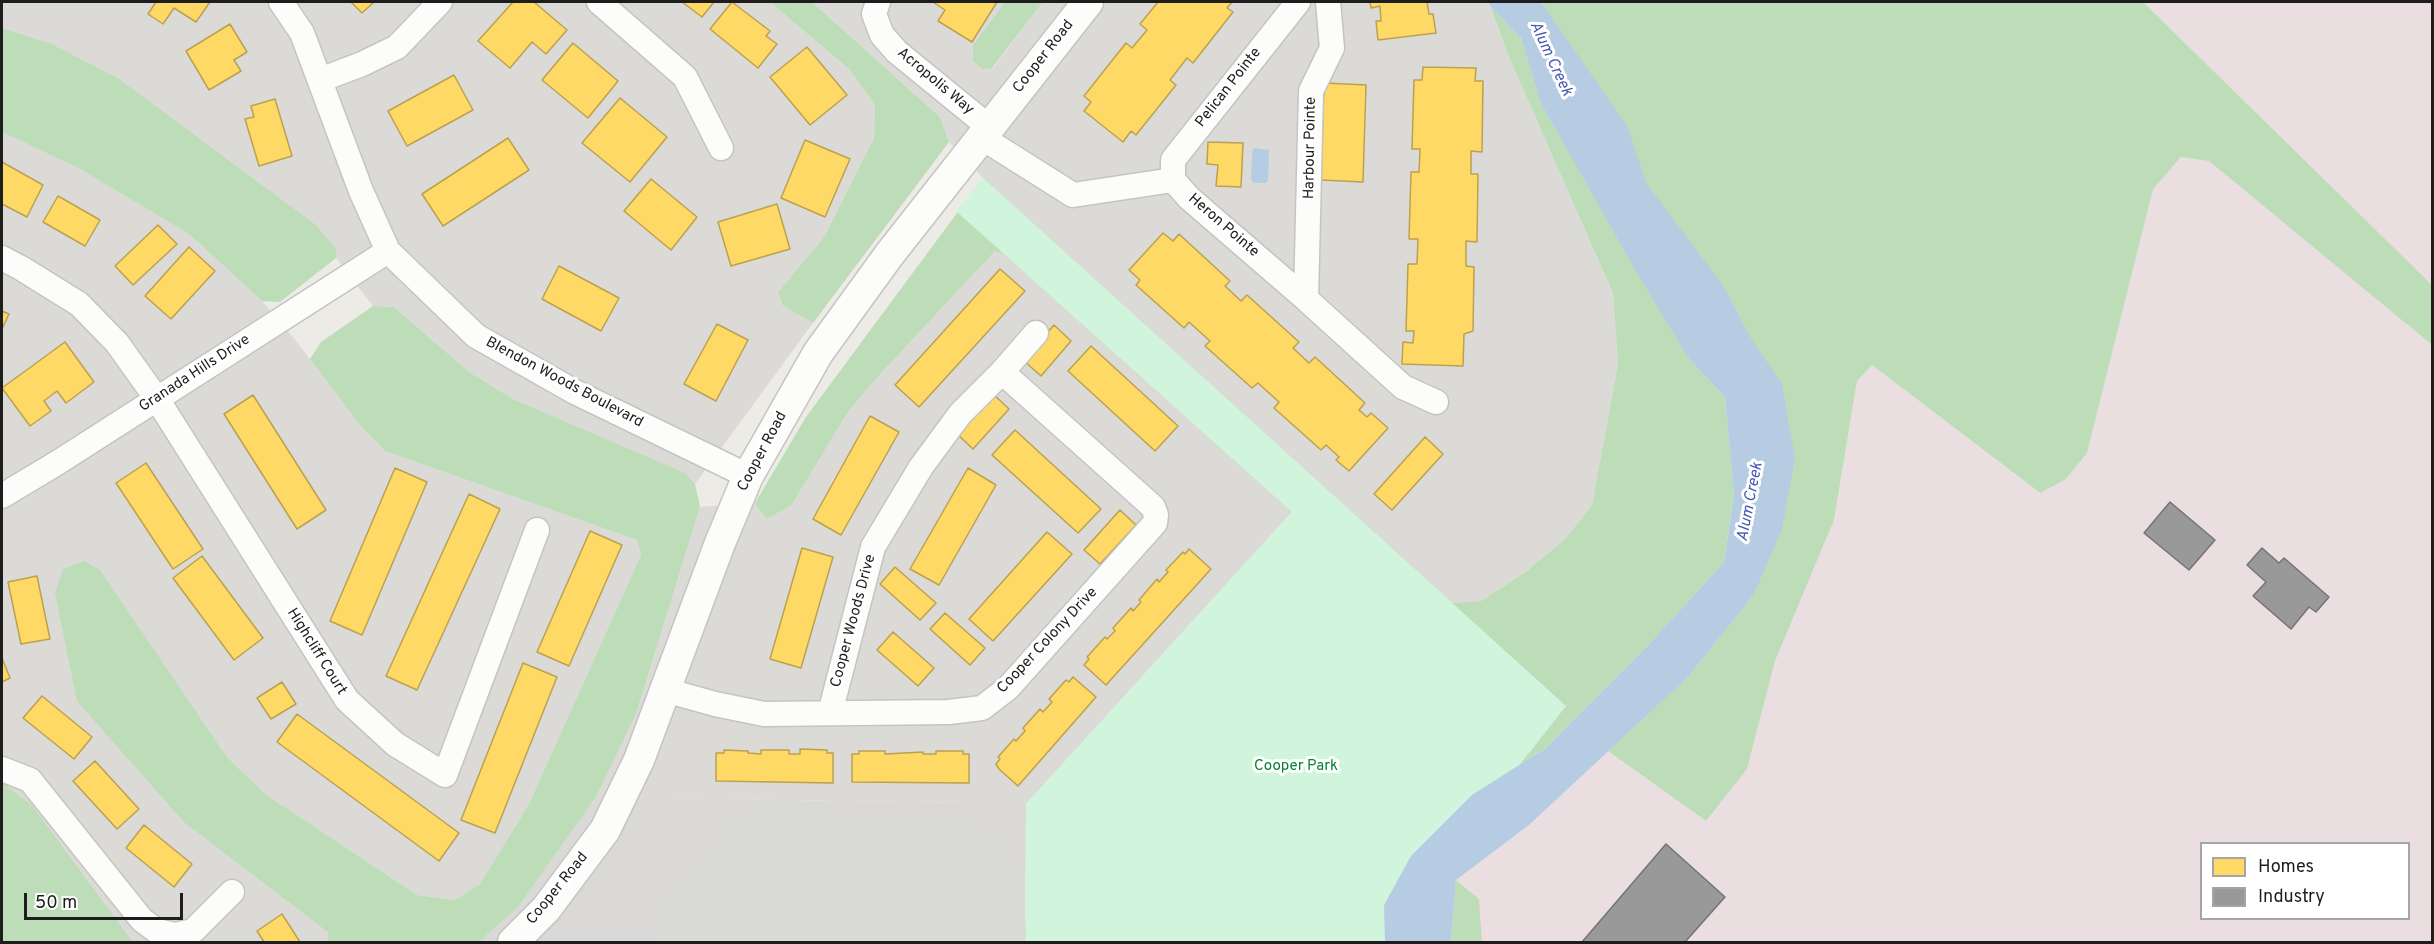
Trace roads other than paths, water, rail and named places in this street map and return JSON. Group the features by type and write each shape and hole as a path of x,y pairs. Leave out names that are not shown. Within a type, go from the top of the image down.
{"street":[{"name":"Blendon Woods Boulevard","path":"280,2 302,33 361,191 388,251 476,336 575,392 748,476"},
{"path":"320,80 362,64 397,47 440,2"},
{"path":"599,2 685,77 721,148"},
{"name":"Acropolis Way","path":"878,2 874,14 882,35 897,52 985,132"},
{"name":"Cooper Road","path":"513,942 546,909 605,830 639,760 748,476 818,353 889,255 1088,2"},
{"name":"Pelican Pointe","path":"1173,180 1173,160 1298,2"},
{"name":"Harbour Pointe","path":"1306,299 1311,91 1332,48 1328,2"},
{"path":"985,132 1073,195 1173,180"},
{"name":"Heron Pointe","path":"1173,180 1189,198 1403,387 1436,402"},
{"name":"Granada Hills Drive","path":"2,496 388,251"},
{"path":"2,258 79,304 117,343 157,399"},
{"name":"Cooper Woods Drive","path":"830,713 873,547 921,467 960,414 1002,372 1036,333"},
{"name":"Cooper Colony Drive","path":"665,690 715,704 764,714 949,712 982,708 1008,688 1155,523 1156,515 1153,507 1002,372"},
{"name":"Highcliff Court","path":"157,399 347,700 396,744 445,775 537,530"},
{"path":"2,769 30,780 142,920 157,931 175,935 193,930 232,891"}],"water":[{"path":"1488,2 1541,2 1627,126 1650,193 1638,236 1748,334 1782,384 1795,459 1782,529 1753,596 1687,678 1529,825 1456,880 1451,942 1385,942 1384,905 1411,856 1472,795 1546,748 1649,644 1724,562 1734,493 1725,397 1689,359 1640,278 1541,104 1521,38"},
{"path":"1254,148 1269,150 1268,181 1265,183 1254,183 1251,179"}],"waterway":[{"name":"Alum Creek","path":"1614,172 1707,296 1734,347"}],"park label":[{"name":"Cooper Park","path":"1296,767"}]}
